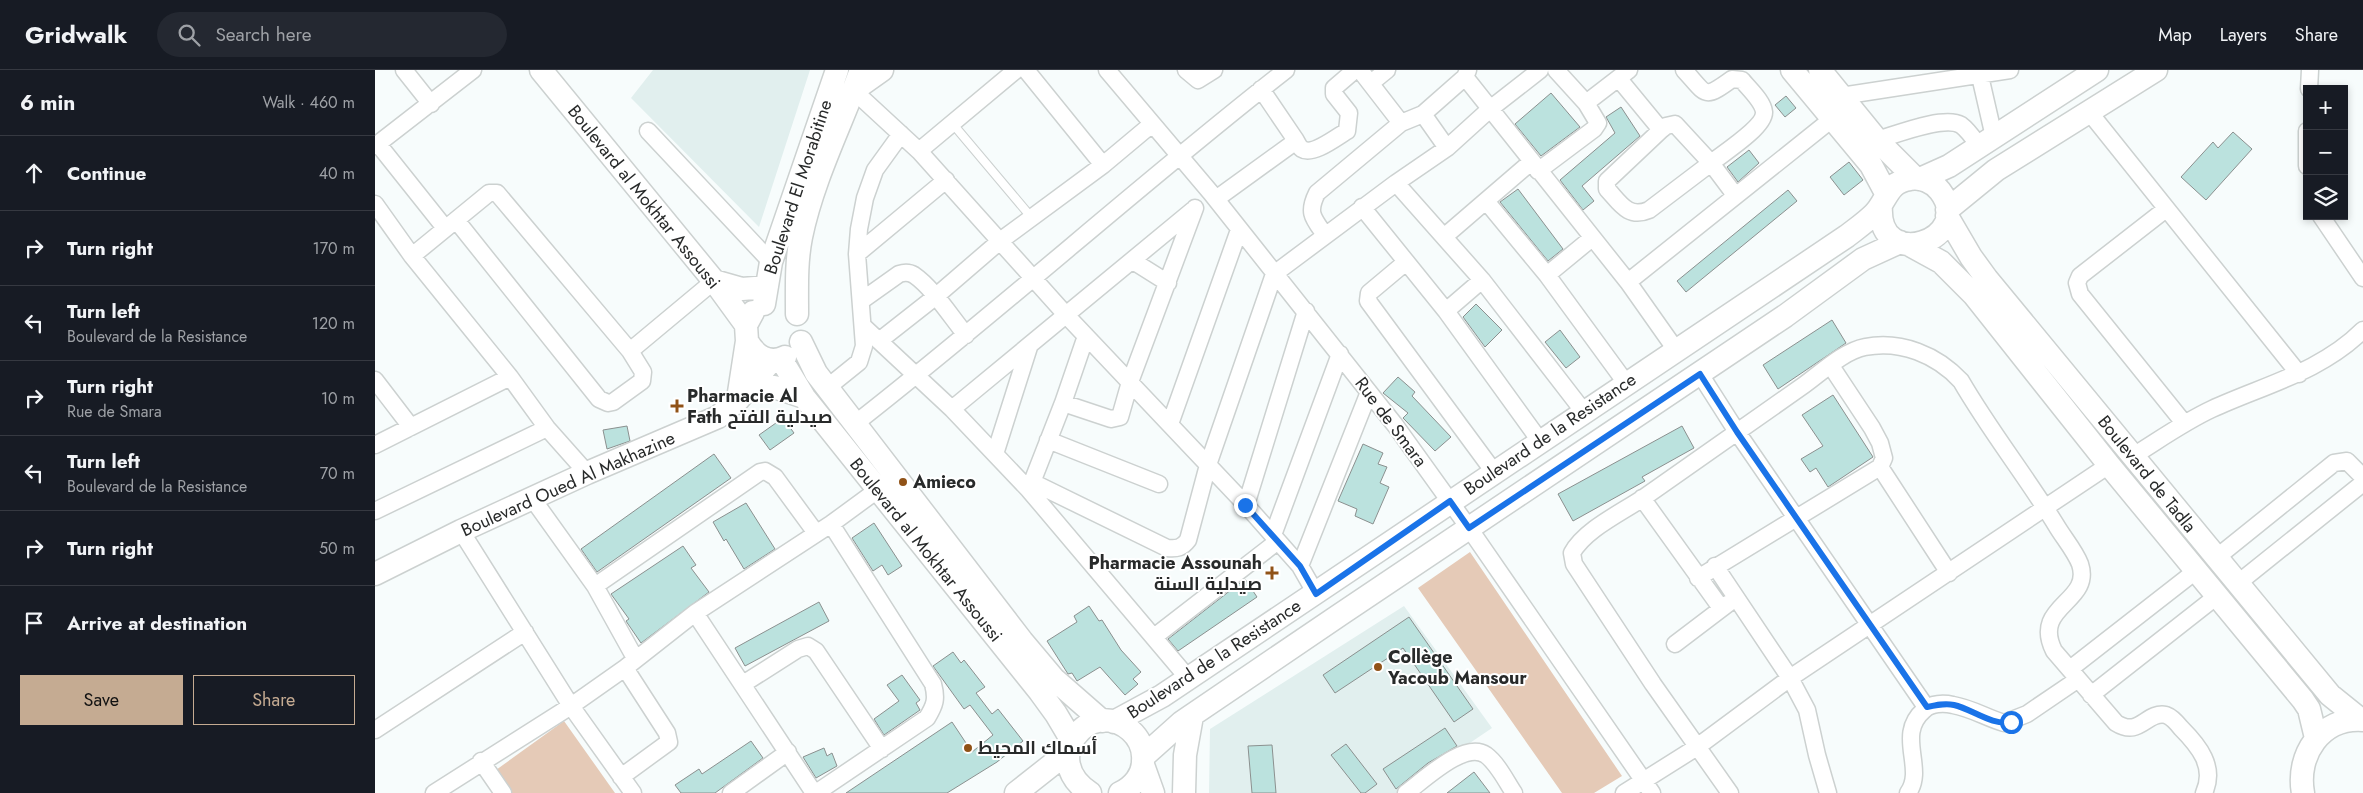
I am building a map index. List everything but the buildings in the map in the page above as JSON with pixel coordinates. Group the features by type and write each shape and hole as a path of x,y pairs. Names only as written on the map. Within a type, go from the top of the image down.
{"main road":[{"name":"Boulevard al Mokhtar Assoussi","path":"541,70 713,281 746,333"},
{"name":"Boulevard El Morabitine","path":"765,296 771,262 837,70"},
{"path":"822,113 858,80 882,70"},
{"path":"1792,70 1871,165 1883,199 1883,224 1888,233 1904,243"},
{"path":"1821,70 1877,140 1918,179 1927,181 1939,190 1943,196 1947,213"},
{"name":"Boulevard de la Resistance","path":"1120,793 1134,784 1143,760 1163,738 1192,716 1700,374 1785,316 1863,259 1904,243 1917,245 1933,238 1940,232 1947,213 1996,170 2155,70"},
{"name":"Boulevard de la Resistance","path":"1070,747 1080,730 1108,721 1162,696 1847,236 1874,214 1883,199 1901,180 1918,179 1949,166 2083,74"},
{"name":"Boulevard El Morabitine","path":"797,314 797,270 801,237 818,181 858,80"},
{"name":"Boulevard de Tadla","path":"1947,213 1971,257 1987,279 2330,695 2362,720"},
{"name":"Boulevard de Tadla","path":"1904,243 1941,262 1974,295 2109,465 2303,700 2309,710 2316,738"},
{"path":"713,281 765,296 788,306 797,314 802,325 801,342 793,353 776,360 761,357 753,351 746,333"},
{"path":"765,296 752,312 746,333 744,393 774,388 804,397"},
{"name":"Boulevard al Mokhtar Assoussi","path":"801,342 816,373 856,423 886,484 1057,714 1070,747 1068,764 1072,776 1079,786 1090,793"},
{"name":"Boulevard al Mokhtar Assoussi","path":"776,360 804,397 886,484 1054,679 1108,721 1125,726 1135,734 1141,744 1143,760 1153,793"},
{"name":"Boulevard Oued Al Makhazine","path":"375,574 532,498 718,417 776,360"},
{"path":"1184,793 1185,755 1192,716"},
{"path":"2302,793 2301,773 2305,754 2316,738 2329,728 2344,721 2362,720"},
{"path":"1016,793 1070,747"}],"street":[{"path":"404,70 431,104"},
{"path":"412,256 451,224 489,193 497,193 630,351 643,372 642,381 613,402 603,402 595,395 451,224 377,145 473,70"},
{"path":"919,151 1016,70"},
{"path":"1026,70 1103,165"},
{"name":"Rue de Smara","path":"1107,70 1214,196 1369,392 1450,501 1647,787"},
{"path":"1186,70 1197,80 1214,70"},
{"path":"856,423 966,335 1178,155 1285,70"},
{"path":"1261,89 1301,149 1307,151 1317,149 1347,131 1349,114 1334,94 1334,88 1355,70"},
{"path":"1360,70 1401,123"},
{"path":"1371,83 1387,70"},
{"path":"1031,486 1167,548 1176,549 1183,545 1188,540 1208,464 1275,274 1362,207 1447,148 1490,109 1540,70"},
{"path":"1445,236 1486,201 1597,126 1598,120 1586,103 1556,70"},
{"path":"1684,70 1704,92 1709,93 1713,93 1732,79 1742,80 1764,112 1760,125 1711,163 1649,210 1641,213 1628,211 1607,189 1607,181 1661,130 1671,124 1678,126 1711,163 1735,195"},
{"path":"1841,96 2010,70"},
{"path":"2309,85 2310,70"},
{"path":"1325,235 1312,217 1311,209 1317,193 1401,123 1423,114 1467,74 1490,109 1628,282 1676,350"},
{"path":"1586,103 1624,74 1661,130"},
{"path":"1979,76 1986,142"},
{"path":"858,80 901,134 946,180 1067,316 1171,424 1300,566 1316,594"},
{"path":"2089,113 2299,374"},
{"path":"1423,114 1447,148"},
{"path":"1628,282 1832,119"},
{"path":"1877,140 1948,122 1960,124 1986,142"},
{"path":"879,341 935,297 1000,241 1103,165 1152,124"},
{"path":"648,131 771,262"},
{"path":"828,387 859,362 864,346 857,254 865,198 875,170 901,134"},
{"path":"952,410 1195,208 1291,144 1295,139"},
{"path":"857,254 946,180"},
{"path":"1395,183 1445,236 1482,280 1584,412"},
{"path":"1486,201 1547,275 1626,383"},
{"path":"375,204 412,256 510,377 547,428 587,473"},
{"path":"1362,207 1446,311 1540,441"},
{"path":"1063,403 1115,419 1120,417 1130,382 1195,208"},
{"path":"2166,209 2080,276 2077,287 2080,294 2184,423"},
{"path":"2324,220 2363,278"},
{"path":"1171,424 1239,230"},
{"path":"1547,275 1593,238"},
{"path":"1133,260 1168,283"},
{"path":"1406,262 1369,293 1368,301 1494,472"},
{"path":"861,301 905,272 913,274 935,297 966,335"},
{"path":"1446,311 1482,280"},
{"path":"630,351 713,281"},
{"path":"1245,505 1306,311"},
{"path":"863,326 952,410 995,454 1031,486 1188,678"},
{"path":"2133,456 2184,423 2245,394 2299,374 2326,360 2351,342 2363,330"},
{"path":"1031,486 1086,336"},
{"path":"1730,793 1653,684 1574,564 1572,554 1584,537 1831,366 1858,348 1879,345 1907,348 1935,360 1950,369 1961,381 2045,507 2080,564 2081,578 2078,589 2056,610 2050,620 2050,643 2054,651 2116,723 2123,728 2135,728 2161,715 2171,717 2200,748 2206,763 2208,782 2203,793"},
{"path":"995,454 1029,346"},
{"path":"1153,637 1275,538 1340,354"},
{"path":"1698,578 1880,467 1884,458 1880,443 1831,366"},
{"path":"1700,374 1737,432 1927,707"},
{"path":"375,445 510,377"},
{"path":"375,380 411,427"},
{"path":"1300,566 1369,392"},
{"path":"375,511 547,428"},
{"path":"1048,440 1159,484"},
{"path":"2217,558 2334,463 2347,461 2363,477"},
{"path":"1624,793 1647,787 1697,747 1790,678 2109,465"},
{"path":"1880,467 1949,573"},
{"path":"595,586 760,472 765,471 775,477 816,533"},
{"path":"2237,584 2363,483"},
{"path":"434,793 481,761 571,706 695,612 831,524 886,484"},
{"path":"532,498 595,586 630,663 667,733 669,742 621,776"},
{"path":"1642,498 1721,608"},
{"path":"695,612 815,793 927,718 935,705 936,695 933,684 831,524"},
{"path":"461,531 571,706 633,793"},
{"path":"1715,566 1790,678 1807,710 1828,793"},
{"path":"1908,793 1914,774 1911,734 1919,714 1927,707 1945,704 1955,705 2005,723 2027,714 2197,570"},
{"path":"2091,695 2217,596"},
{"path":"1675,644 1721,608 1737,598"},
{"path":"375,730 525,632"},
{"path":"743,684 799,649 808,646 815,651 882,748"},
{"path":"1406,793 1460,754 1477,751 1487,756 1496,765 1514,793"},
{"path":"731,793 788,752"},
{"path":"481,761 503,793"}],"lane":[{"path":"952,124 1032,218"}],"shaded area":[{"path":"653,70 810,70 759,227 631,98"},
{"path":"1470,552 1622,776 1594,793 1562,793 1418,588"},
{"name":"Collège Yacoub Mansour","path":"1404,606 1492,728 1396,793 1209,793 1210,729"},
{"path":"564,721 615,793 512,793 496,770"}],"place":[{"name":"Pharmacie Al Fath صيدلية الفتح","path":"677,406"},
{"name":"Amieco","path":"903,482"},
{"name":"Pharmacie Assounah صيدلية السنة","path":"1272,573"},
{"name":"Collège Yacoub Mansour","path":"1378,667"},
{"name":"أسماك المحيط","path":"968,748"}],"route":[{"path":"1245,505 1300,566 1316,594 1450,501 1469,528 1700,374 1737,432 1927,707 1945,704 1955,705 1990,719 2005,723 2011,722"}]}
